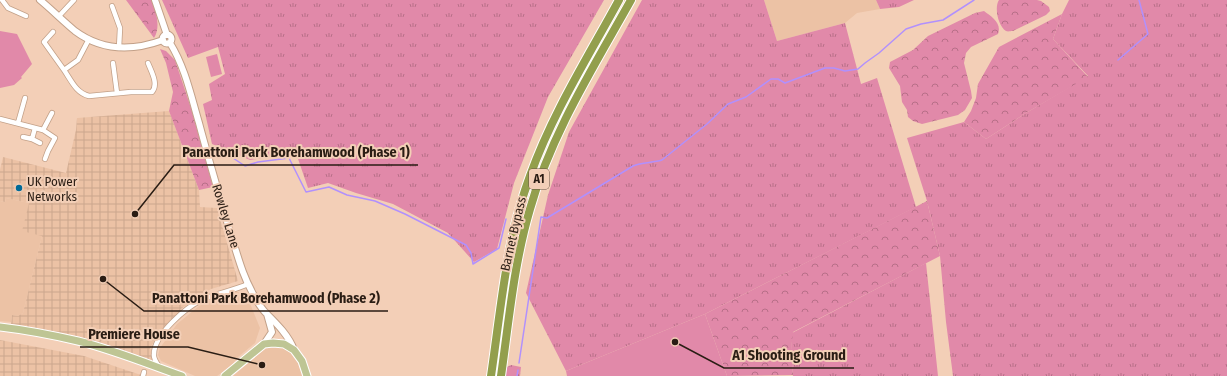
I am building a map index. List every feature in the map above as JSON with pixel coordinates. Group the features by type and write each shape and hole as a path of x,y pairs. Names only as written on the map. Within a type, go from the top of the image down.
{"highway":[{"name":"Barnet Bypass","path":"491,376 512,238 529,177 558,111 620,0"},
{"name":"Barnet Bypass","path":"502,376 520,248 539,181 567,115 631,0"}],"main road":[{"path":"0,326 78,342 182,376"},
{"path":"225,376 264,344 281,343 294,350"},
{"name":"Rowley Lane","path":"294,350 302,361 307,376"}],"street":[{"path":"2,0 8,8 26,16"},
{"path":"40,0 74,30 89,39 102,44 119,48 141,47 166,39"},
{"path":"58,16 74,0"},
{"name":"Rowley Lane","path":"155,0 166,39 181,64 221,202 248,284 267,314 280,327 292,344 294,350"},
{"path":"112,6 120,28 119,48"},
{"path":"53,32 44,42 82,94 89,96 150,92 154,90 153,73 148,63"},
{"path":"64,70 78,60 89,39"},
{"path":"113,63 113,75 117,93"},
{"path":"18,123 25,98"},
{"path":"43,130 52,114"},
{"path":"0,119 43,130 54,138 45,160"},
{"path":"32,139 35,128"},
{"path":"23,137 40,143"},
{"path":"157,367 154,356 156,344 167,328 183,312 199,302 248,284"},
{"path":"264,344 272,332 267,314"}],"shaded area":[{"path":"764,0 876,0 880,9 857,13 845,23 777,41"},
{"path":"169,111 199,190 200,207 217,208 238,281 211,289 182,308 161,331 150,348 153,361 46,331 11,324 12,315 18,316 23,313 42,236 22,231 29,203 6,198 5,202 0,201 0,170 3,157 66,173 76,130 77,118"},
{"path":"6,198 29,203 42,236 23,313 18,316 12,315 11,322 0,321 0,201 5,202"},
{"path":"236,291 247,296 260,328 255,343 238,357 232,365 217,376 195,376 161,361 158,355 160,348 177,324 199,306"},
{"path":"0,340 84,356 144,376 0,376"},
{"path":"280,347 288,350 294,355 302,376 233,376 265,349"}],"green space":[{"path":"126,0 152,0 157,24 154,38"},
{"path":"162,0 604,0 548,97 514,183 497,249 474,262 448,233 393,204 328,183 308,188 296,153 250,160 212,144 203,104 212,100 209,84 225,74 218,47 188,58"},
{"path":"642,0 764,0 777,41 845,23 861,84 877,78 916,207 705,314 566,371 526,293 548,195 569,132"},
{"path":"876,0 914,0 899,7 880,9"},
{"path":"999,0 1037,0 1049,7 1050,11 1046,15 1013,31 1007,31 1003,29 999,21 997,7"},
{"path":"1069,0 1227,0 1227,376 953,376 940,256 927,201 907,138 964,122 986,139 1088,76 1053,39"},
{"path":"984,11 996,21 999,30 998,34 971,47 966,53 964,63 972,98 965,110 958,115 922,124 913,121 908,117 907,110 902,102 900,86 889,68 890,62 913,50 928,36 975,13"},
{"path":"1062,14 1053,39 1088,77 1026,113 986,139 964,122 971,111 976,98 978,84 999,47"},
{"path":"0,31 17,34 32,64 21,77 22,78 14,85 0,88"},
{"path":"160,49 166,51 175,60 191,108 213,187 199,190 169,111 173,92 166,63"},
{"path":"217,54 222,74 211,77 206,57"},
{"path":"927,201 940,256 793,332 791,350 793,375 727,376 705,314"},
{"path":"926,263 938,376 793,376 791,350 792,333"},
{"path":"705,314 727,376 567,376 566,371"},
{"path":"511,365 521,367 520,376 504,376 505,368"}],"waterway":[{"path":"519,363 541,217 547,218 633,166 662,160 707,124 728,104 746,97 771,79 778,79 785,83 825,68 834,68 845,71 858,69 906,29 921,24 943,20 974,0"},
{"path":"1118,60 1148,34 1139,0"},
{"path":"224,152 245,166 258,162 289,158 306,192 329,187 347,195 375,201 405,214 466,245 471,253 473,264 499,248 506,219"},
{"path":"517,376 518,370"}],"place":[{"name":"UK Power Networks","path":"19,188"},
{"name":"Panattoni Park Borehamwood (Phase 1)","path":"135,214"},
{"name":"Panattoni Park Borehamwood (Phase 2)","path":"103,279"},
{"name":"A1 Shooting Ground","path":"675,342"},
{"name":"Premiere House","path":"262,365"}]}
